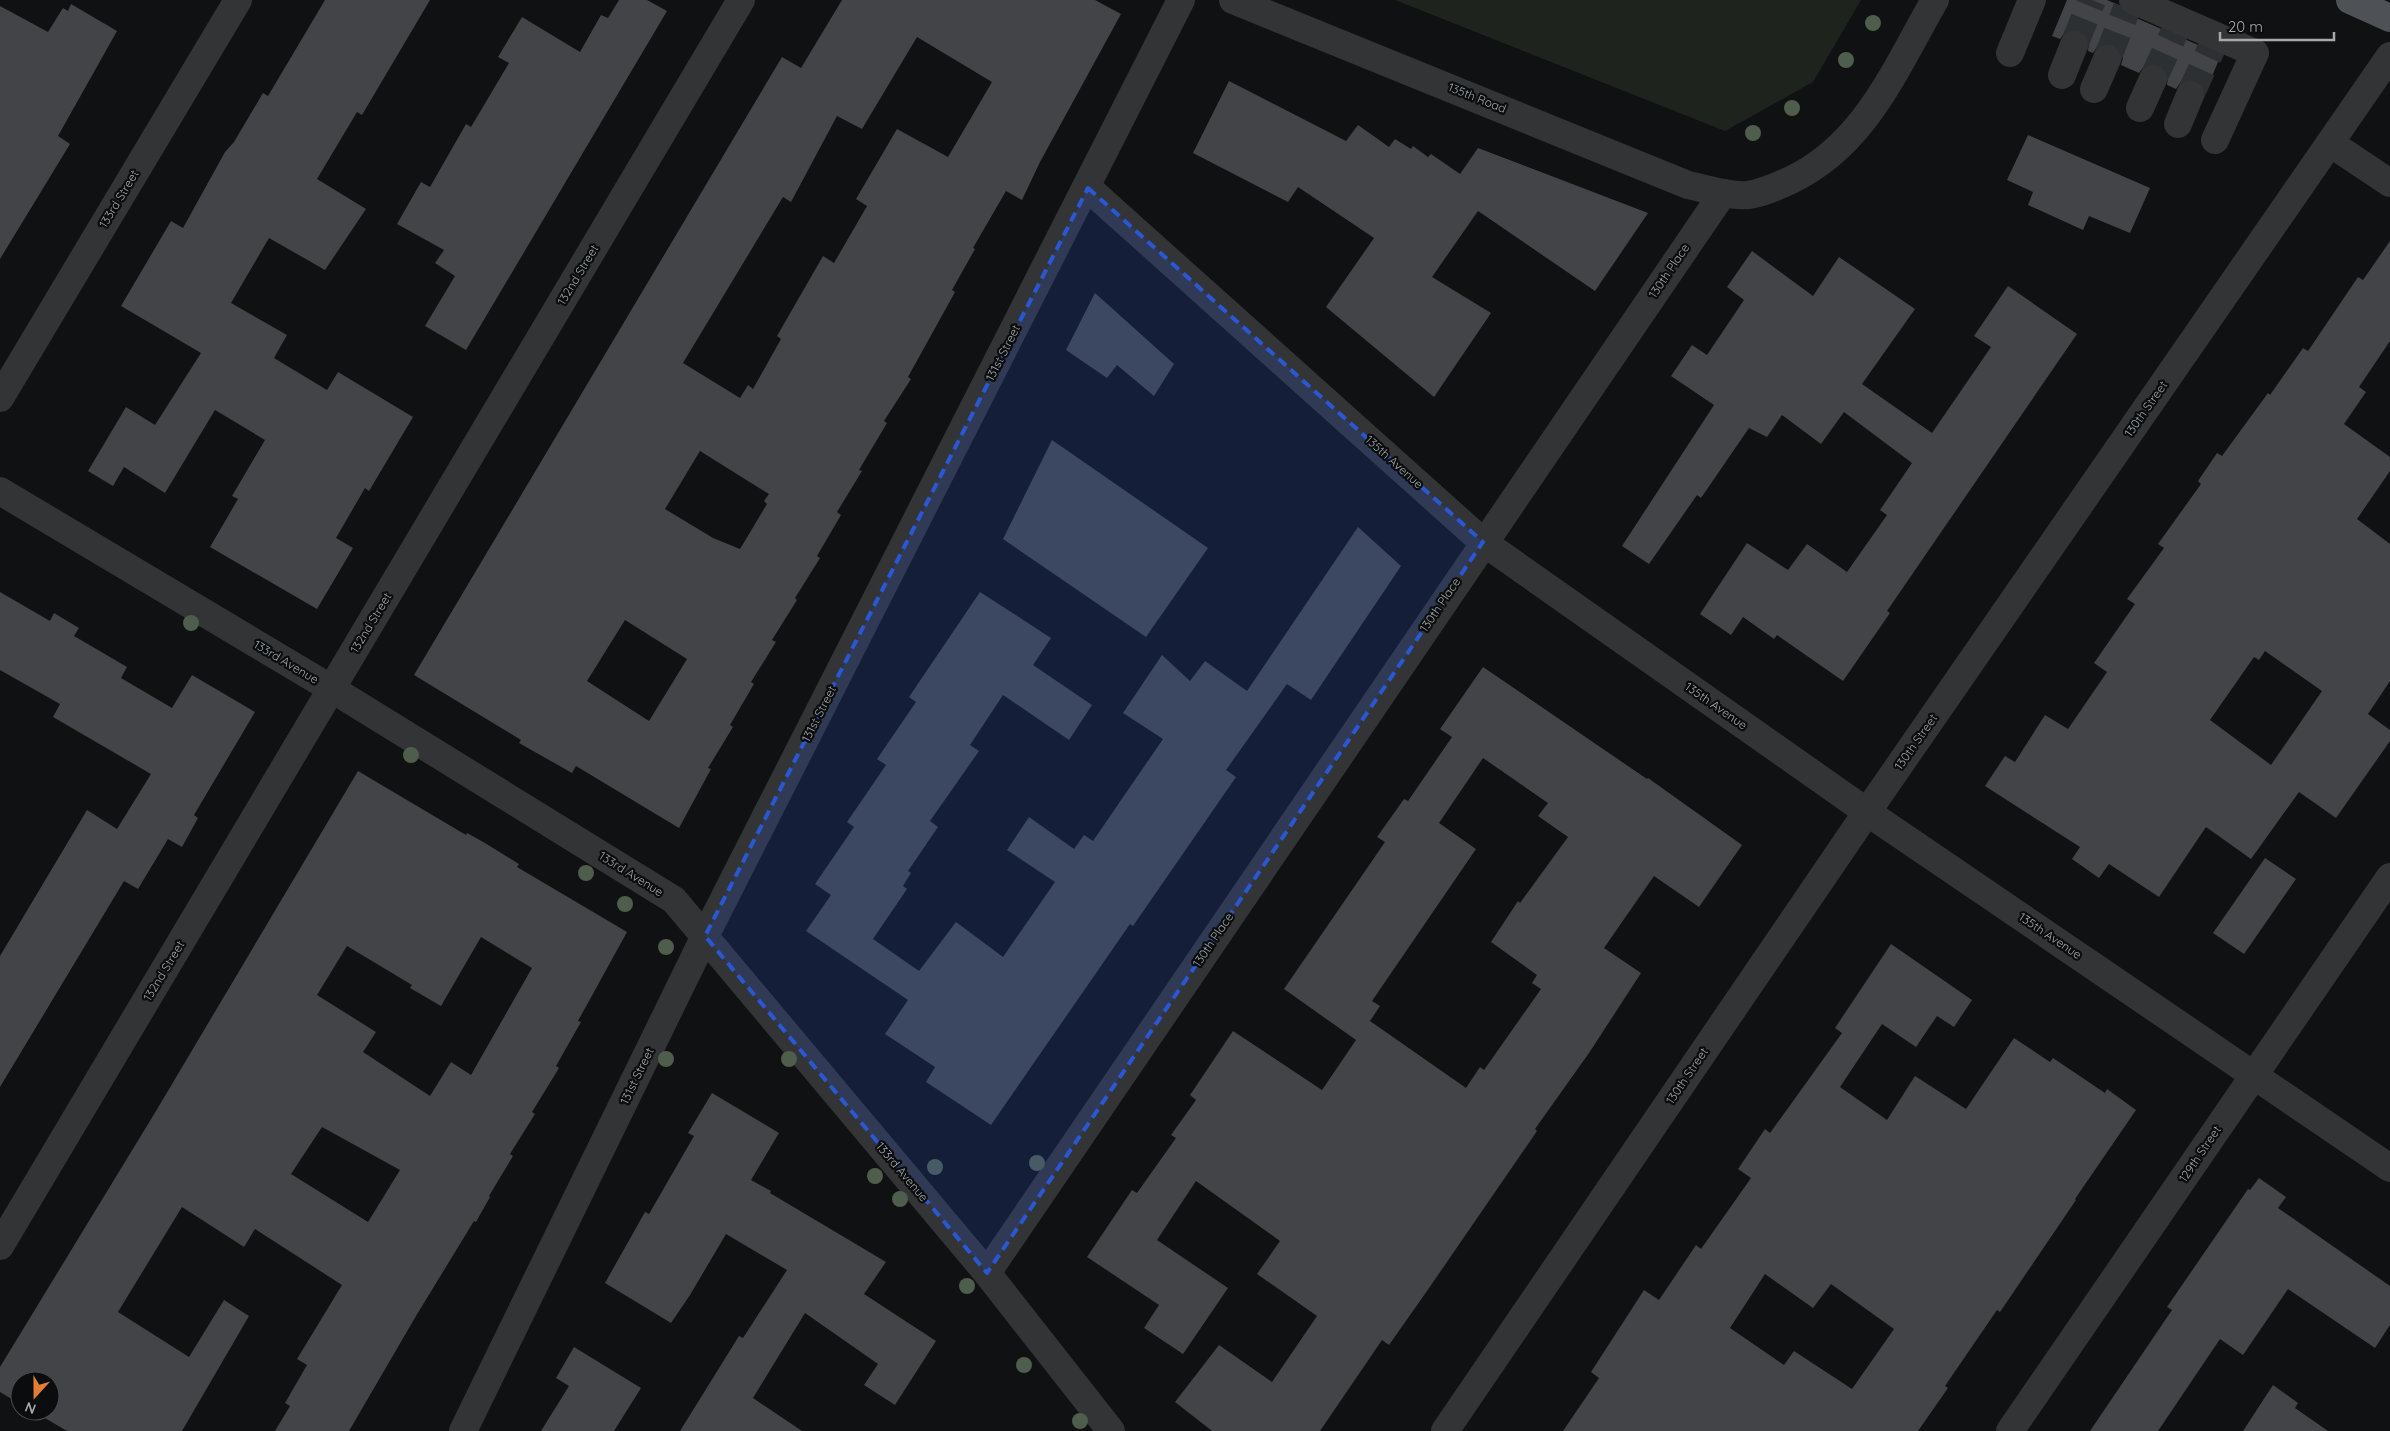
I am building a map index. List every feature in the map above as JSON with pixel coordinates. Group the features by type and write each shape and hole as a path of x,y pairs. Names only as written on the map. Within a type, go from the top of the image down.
{"main road":[{"path":"2350,0 2390,18"}],"street":[{"name":"133rd Street","path":"0,398 238,0"},
{"name":"132nd Street","path":"0,1246 741,0"},
{"name":"131st Street","path":"463,1431 705,936 1088,188 1181,0"},
{"name":"135th Road","path":"1233,0 1688,185 1722,193"},
{"path":"1722,193 1748,195 1773,188 1801,175 1826,159 1848,139 1879,99 1936,0"},
{"path":"2010,53 2032,0"},
{"path":"2130,3 2178,25 2255,54 2215,140"},
{"path":"2062,76 2074,45"},
{"name":"130th Street","path":"1445,1431 1867,812 2390,56"},
{"path":"2094,89 2106,59"},
{"path":"2140,108 2153,79"},
{"path":"2178,124 2190,95"},
{"path":"2330,143 2390,183"},
{"name":"135th Avenue","path":"1088,188 1484,542 1867,812 2390,1168"},
{"name":"130th Place","path":"987,1273 1722,193"},
{"name":"133rd Avenue","path":"0,491 332,689 674,900 987,1273 1111,1431"},
{"name":"129th Street","path":"2010,1431 2390,877"}],"highlighted area":[{"path":"1088,188 1483,542 987,1273 705,936"}],"shaded area":[{"path":"1395,0 1861,0 1813,82 1725,131"}],"building":[{"path":"325,0 430,0 362,115 357,112 317,179 366,209 325,270 269,238 231,303 287,335 274,358 327,390 338,372 413,417 369,491 365,488 336,538 353,548 317,609 210,547 238,499 232,496 265,440 215,410 165,493 124,467 113,486 88,471 126,407 155,425 201,353 121,306 171,221 183,228 225,152 234,142 263,93 268,96"},
{"path":"619,0 647,0 667,11 466,350 425,326 455,276 435,263 444,250 397,224 421,182 430,187 466,124 471,127 509,63 498,57 522,17 580,52 601,15 608,18"},
{"path":"842,0 1095,0 1121,14 1040,162 1022,200 1006,191 973,248 975,249 952,290 955,292 908,377 911,379 884,421 887,423 859,470 862,471 837,512 841,515 817,556 820,558 772,640 776,642 751,682 754,684 730,725 733,727 708,768 711,769 679,828 576,766 572,773 519,743 521,740 414,675 782,57 801,68","holes":["917,37 992,82 948,157 897,129 856,199 867,206 834,263 823,256 777,336 781,339 753,389 748,385 740,398 683,363 783,197 791,202 837,116 862,129","700,451 769,494 764,501 767,504 740,549 713,538 665,509","625,620 687,659 649,721 587,681"]},
{"path":"2067,0 2107,0 2119,5 2127,14 2221,55 2205,93 2202,85 2196,80 2187,80 2180,83 2176,89 2167,85 2168,77 2166,70 2159,65 2152,63 2144,66 2139,73 2121,65 2123,58 2120,50 2113,45 2105,44 2097,47 2093,53 2088,51 2089,43 2087,36 2079,30 2065,32 2060,39 2052,36"},
{"path":"71,4 117,31 58,136 70,144 0,259 0,6 48,32 63,8 68,11"},
{"path":"1229,81 1346,141 1358,125 1389,147 1395,139 1411,149 1413,146 1428,157 1431,154 1460,174 1478,148 1648,213 1595,291 1478,211 1432,277 1491,313 1434,397 1326,307 1374,238 1298,187 1288,202 1193,153"},
{"path":"2028,135 2150,188 2130,233 2089,216 2083,230 2028,205 2033,192 2007,180"},
{"path":"2390,241 2390,341 2359,387 2366,392 2344,424 2390,457 2390,471 2357,519 2390,544 2390,681 2368,714 2390,730 2390,741 2336,818 2299,792 2251,859 2206,827 2159,897 2109,864 2099,878 2072,859 2080,847 1985,786 2005,756 2015,762 2045,715 2068,729 2107,672 2094,663 2135,604 2127,599 2164,548 2158,544 2201,484 2198,481 2217,453 2222,456 2268,393 2270,395 2303,348 2308,351 2358,277 2363,280","holes":["2265,651 2322,691 2271,765 2210,720 2254,657 2259,660"]},
{"path":"1752,251 1813,296 1839,257 1915,309 1862,384 1932,433 1991,347 1974,336 2008,286 2077,334 1887,611 1890,613 1843,681 1777,635 1774,639 1743,617 1731,635 1700,614 1747,543 1788,570 1807,544 1847,572 1887,515 1880,510 1912,463 1844,412 1821,444 1782,415 1767,437 1749,428 1701,498 1697,495 1649,564 1622,546 1714,405 1671,376 1692,345 1707,355 1744,300 1727,287"},
{"path":"1095,293 1174,364 1154,396 1117,365 1107,378 1066,350"},
{"path":"1052,440 1208,548 1146,637 1003,539"},
{"path":"1358,527 1401,566 1311,700 1287,684 1226,770 1236,777 1133,926 1130,924 991,1125 926,1082 935,1067 885,1034 908,1000 806,931 831,895 815,884 854,827 847,822 886,765 877,759 916,702 909,697 980,592 1051,638 1033,665 1092,705 1069,740 1003,695 970,745 979,751 930,821 938,827 908,871 911,873 903,886 907,889 873,939 919,971 956,922 1003,957 1055,882 1007,850 1029,817 1074,849 1084,835 1093,841 1163,739 1123,713 1162,655 1190,681 1205,661 1247,691"},
{"path":"0,592 50,621 54,613 79,628 74,636 127,667 121,678 172,708 192,675 255,712 194,815 198,818 182,847 168,839 138,889 124,881 0,1087 0,956 87,810 117,829 151,774 53,717 60,704 0,670"},
{"path":"1483,667 1648,778 1742,845 1699,907 1654,876 1604,948 1641,973 1589,1053 1535,1129 1537,1131 1427,1291 1389,1345 1382,1340 1320,1431 1212,1431 1175,1402 1219,1345 1272,1382 1317,1316 1257,1274 1280,1241 1196,1181 1157,1240 1228,1288 1183,1354 1144,1328 1159,1305 1087,1257 1132,1190 1137,1193 1176,1138 1171,1135 1196,1100 1190,1095 1233,1031 1322,1090 1356,1040 1284,989 1385,842 1377,837 1404,799 1408,801 1452,737 1440,729","holes":["1483,758 1548,803 1538,816 1568,837 1520,903 1518,901 1491,942 1537,975 1532,983 1541,989 1484,1070 1480,1067 1466,1088 1370,1021 1380,1006 1372,1001 1476,849 1439,823"]},
{"path":"358,771 466,835 467,833 485,843 519,864 517,867 627,932 578,1021 581,1022 556,1066 559,1068 532,1112 535,1114 510,1154 513,1156 476,1222 474,1221 416,1316 349,1431 275,1431 290,1406 285,1403 307,1365 297,1359 342,1285 255,1229 244,1247 182,1207 118,1312 189,1357 224,1300 249,1316 182,1431 67,1431 50,1421 60,1421 60,1371 10,1371 10,1398 0,1392 0,1367 156,1111","holes":["481,937 532,968 471,1075 451,1062 430,1096 363,1052 376,1032 317,995 347,946 412,985 410,988 441,1006","322,1127 400,1170 368,1222 291,1174"]},
{"path":"2265,858 2296,879 2244,954 2213,933"},
{"path":"1891,944 1972,1000 1954,1027 1937,1016 1916,1047 1882,1024 1840,1087 1887,1120 1915,1076 1966,1109 2014,1038 2050,1062 2053,1058 2105,1093 2107,1089 2136,1110 2000,1312 1997,1310 1945,1386 1948,1388 1918,1431 1563,1431 1599,1378 1591,1372 1644,1290 1659,1300 1696,1245 1701,1249 1751,1178 1738,1169 1765,1129 1770,1133 1842,1033 1835,1028","holes":["1765,1274 1813,1308 1831,1284 1894,1329 1852,1389 1794,1351 1784,1365 1730,1328"]},
{"path":"712,1093 779,1133 751,1180 886,1262 864,1294 936,1341 895,1405 864,1385 878,1364 805,1313 753,1398 802,1431 680,1431 739,1336 743,1338 787,1270 726,1234 671,1323 605,1283 645,1212 649,1214 694,1136 688,1133"},
{"path":"2259,1178 2286,1197 2278,1208 2390,1286 2390,1325 2375,1348 2288,1289 2243,1355 2220,1339 2158,1431 2090,1431 2172,1310 2167,1307 2248,1189 2250,1190"},
{"path":"574,1347 641,1388 614,1431 541,1431 569,1386 556,1378"},
{"path":"2273,1385 2298,1403 2295,1408 2328,1431 2243,1431"}],"tunnel":[{"path":"2074,45 2092,0"},
{"path":"2107,59 2127,8"},
{"path":"2153,79 2176,29"},
{"path":"2190,95 2213,45"}]}
